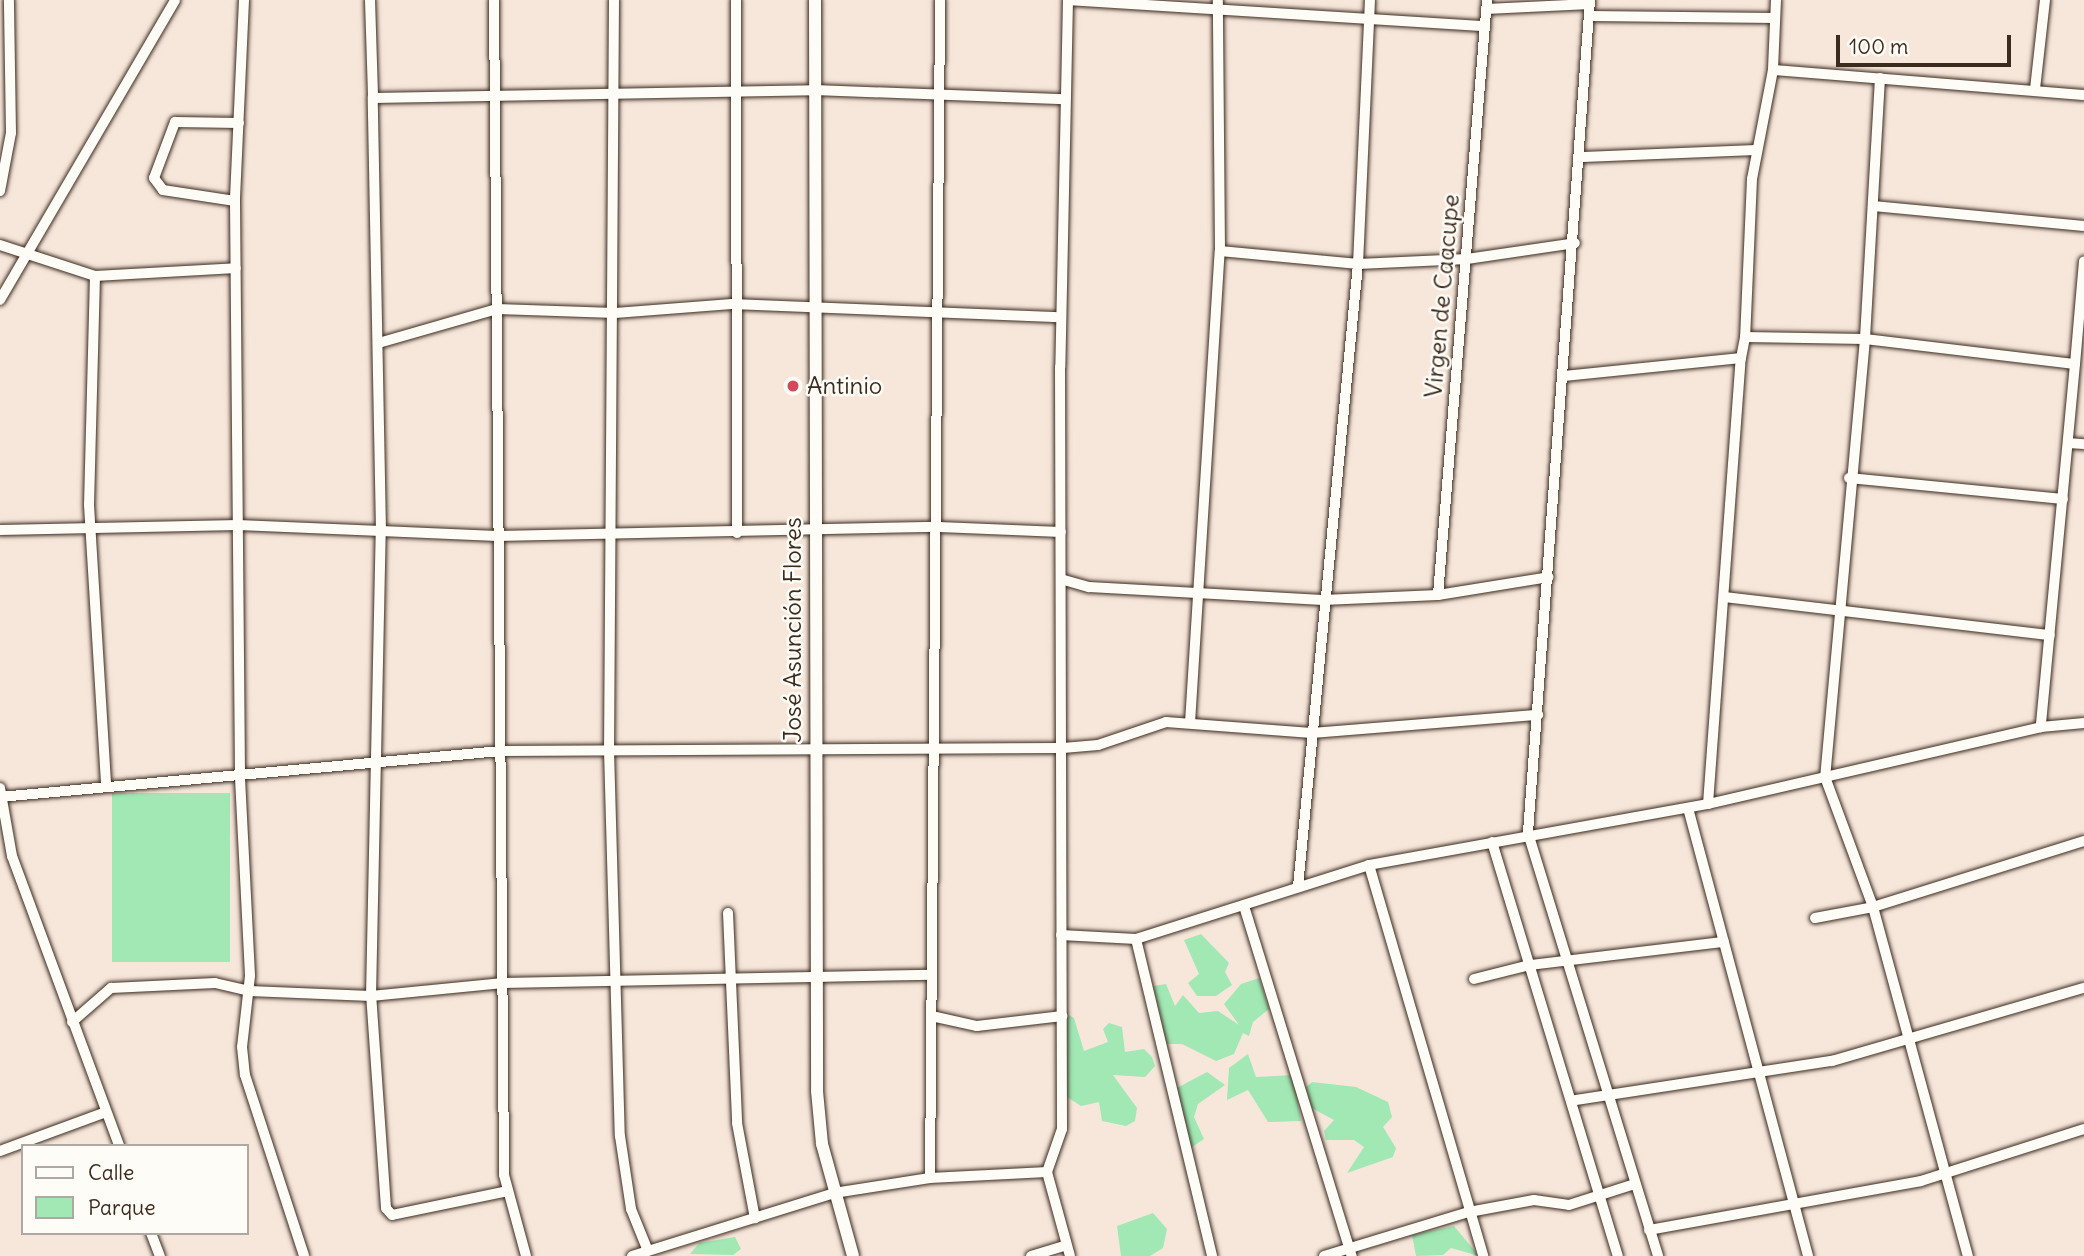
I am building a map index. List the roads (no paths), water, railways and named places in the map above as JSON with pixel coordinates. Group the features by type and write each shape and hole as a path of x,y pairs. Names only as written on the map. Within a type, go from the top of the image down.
{"street":[{"path":"0,191 11,133 9,0"},
{"path":"0,300 175,0"},
{"path":"244,0 235,201 240,778 249,991 242,1021 245,1075 304,1256"},
{"path":"370,0 382,342 382,531 371,996 386,1208 392,1214 508,1191"},
{"path":"494,0 492,99 497,309 497,536 508,1191 526,1256"},
{"path":"614,0 612,91 615,313 607,533 609,750 620,1136 631,1209 648,1251"},
{"path":"736,0 732,304 737,533"},
{"name":"José Asunción Flores","path":"815,0 813,748 817,1091 834,1193 853,1256"},
{"path":"930,1178 936,1017 932,975 939,527 935,311 940,0"},
{"path":"1070,1256 1047,1172 1062,1129 1064,580 1061,533 1060,317 1068,0 1218,5 1368,19 1484,26"},
{"path":"1298,887 1323,600 1358,264 1370,0"},
{"path":"1708,804 1757,150 1773,70 1776,0"},
{"path":"2035,89 2045,0"},
{"path":"1486,4 1590,2 1582,157 1528,834 1658,1256"},
{"name":"Virgen de Caacupe","path":"1438,595 1486,4"},
{"path":"1190,723 1196,590 1220,251 1218,5"},
{"path":"1590,16 1775,18"},
{"path":"1773,70 2084,95"},
{"path":"1880,78 1865,339 1849,478 1825,776 1873,907 1968,1256"},
{"path":"373,98 492,99 612,91 814,90 1065,99"},
{"path":"235,201 163,190 154,178 176,122 239,123"},
{"path":"1582,157 1757,150"},
{"path":"1873,206 2084,226"},
{"path":"1220,251 1358,264 1466,259 1575,243"},
{"path":"0,245 95,276 236,268"},
{"path":"2041,727 2084,261"},
{"path":"95,276 91,532 107,785"},
{"path":"382,342 497,309 615,313 732,304 813,311 935,311 1060,317"},
{"path":"1745,337 1865,339 2075,364"},
{"path":"1564,376 1741,358"},
{"path":"2068,443 2084,444"},
{"path":"1849,478 2063,499"},
{"path":"0,530 91,532 238,525 497,536 815,532 939,527 1061,533"},
{"path":"1064,580 1089,587 1196,590 1323,600 1438,595 1549,577"},
{"path":"1725,597 1839,613 2050,635"},
{"path":"118,1144 12,856 1,794 240,778 501,751 1063,748 1098,745 1166,722 1312,733 1538,715"},
{"path":"1061,935 1136,939 1370,865 1528,834 1708,804 2041,727 2084,723"},
{"path":"1688,807 1808,1256"},
{"path":"1815,918 1873,907 2084,841"},
{"path":"1492,842 1576,1100 1599,1196 1618,1256"},
{"path":"1370,865 1483,1256"},
{"path":"1244,906 1351,1251"},
{"path":"728,913 737,1123 755,1218"},
{"path":"1136,939 1212,1256"},
{"path":"1474,979 1530,965 1724,942"},
{"path":"72,1022 111,988 215,983 249,991 371,996 503,983 932,975"},
{"path":"1576,1100 1759,1072 1911,1040 2084,988"},
{"path":"936,1017 977,1026 1062,1016"},
{"path":"0,1151 106,1112"},
{"path":"1649,1230 1794,1204 1943,1172 2084,1129"},
{"path":"632,1256 834,1193 930,1178 1047,1172"},
{"path":"1324,1256 1351,1251 1469,1212 1534,1200 1569,1205 1635,1184"},
{"path":"152,1235 160,1256"},
{"path":"1031,1256 1066,1245"}],"place":[{"name":"Antinio","path":"793,386"}]}
